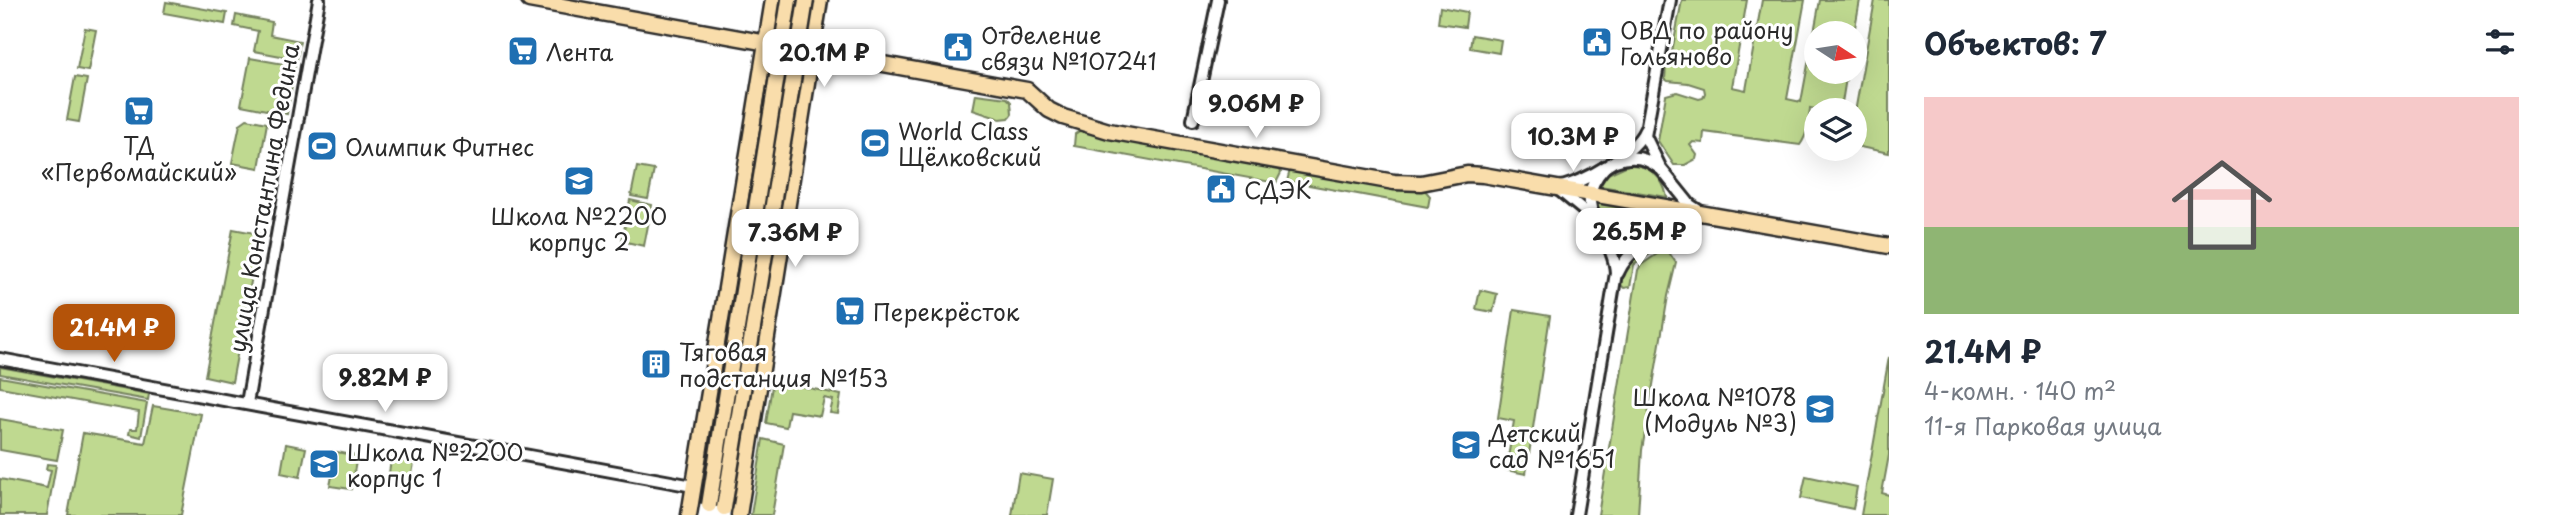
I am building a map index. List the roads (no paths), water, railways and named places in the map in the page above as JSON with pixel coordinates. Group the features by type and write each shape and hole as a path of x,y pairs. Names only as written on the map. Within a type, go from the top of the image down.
{"main road":[{"path":"529,0 1027,90 1049,110 1063,117 1123,134 1394,182 1436,182 1460,175 1483,174 1889,246"},
{"path":"688,515 773,0"},
{"path":"708,510 789,0"},
{"path":"724,511 806,0"},
{"path":"739,515 820,0"},
{"path":"753,115 768,95 778,94 792,99 798,108 801,121"}],"street":[{"name":"улица Константина Федина","path":"247,403 319,0"},
{"path":"1193,120 1218,0"},
{"path":"1670,0 1645,131 1646,143 1664,172 1690,205 1702,212"},
{"path":"1550,187 1571,185 1607,165 1639,141 1645,131"},
{"path":"1576,515 1616,273 1613,256 1590,210 1590,193 1593,183 1607,165 1631,157 1642,158 1664,172 1674,195 1673,208 1664,228 1625,259 1614,286"},
{"path":"1550,187 1563,192 1602,230 1619,240 1639,242 1688,215 1702,212"},
{"path":"0,359 693,486"}],"place":[{"name":"ОВД по району Гольяново","path":"1597,42"},
{"name":"Отделение связи №107241","path":"958,47"},
{"name":"Лента","path":"523,51"},
{"name":"ТД «Первомайский»","path":"139,111"},
{"name":"World Class Щёлковский","path":"875,143"},
{"name":"Олимпик Фитнес","path":"322,146"},
{"name":"Школа №2200 корпус 2","path":"579,181"},
{"name":"СДЭК","path":"1221,189"},
{"name":"Перекрёсток","path":"850,311"},
{"name":"Тяговая подстанция №153","path":"656,364"},
{"name":"Школа №1078 (Модуль №3)","path":"1820,409"},
{"name":"Детский сад №1651","path":"1466,445"},
{"name":"Школа №2200 корпус 1","path":"324,464"}]}
